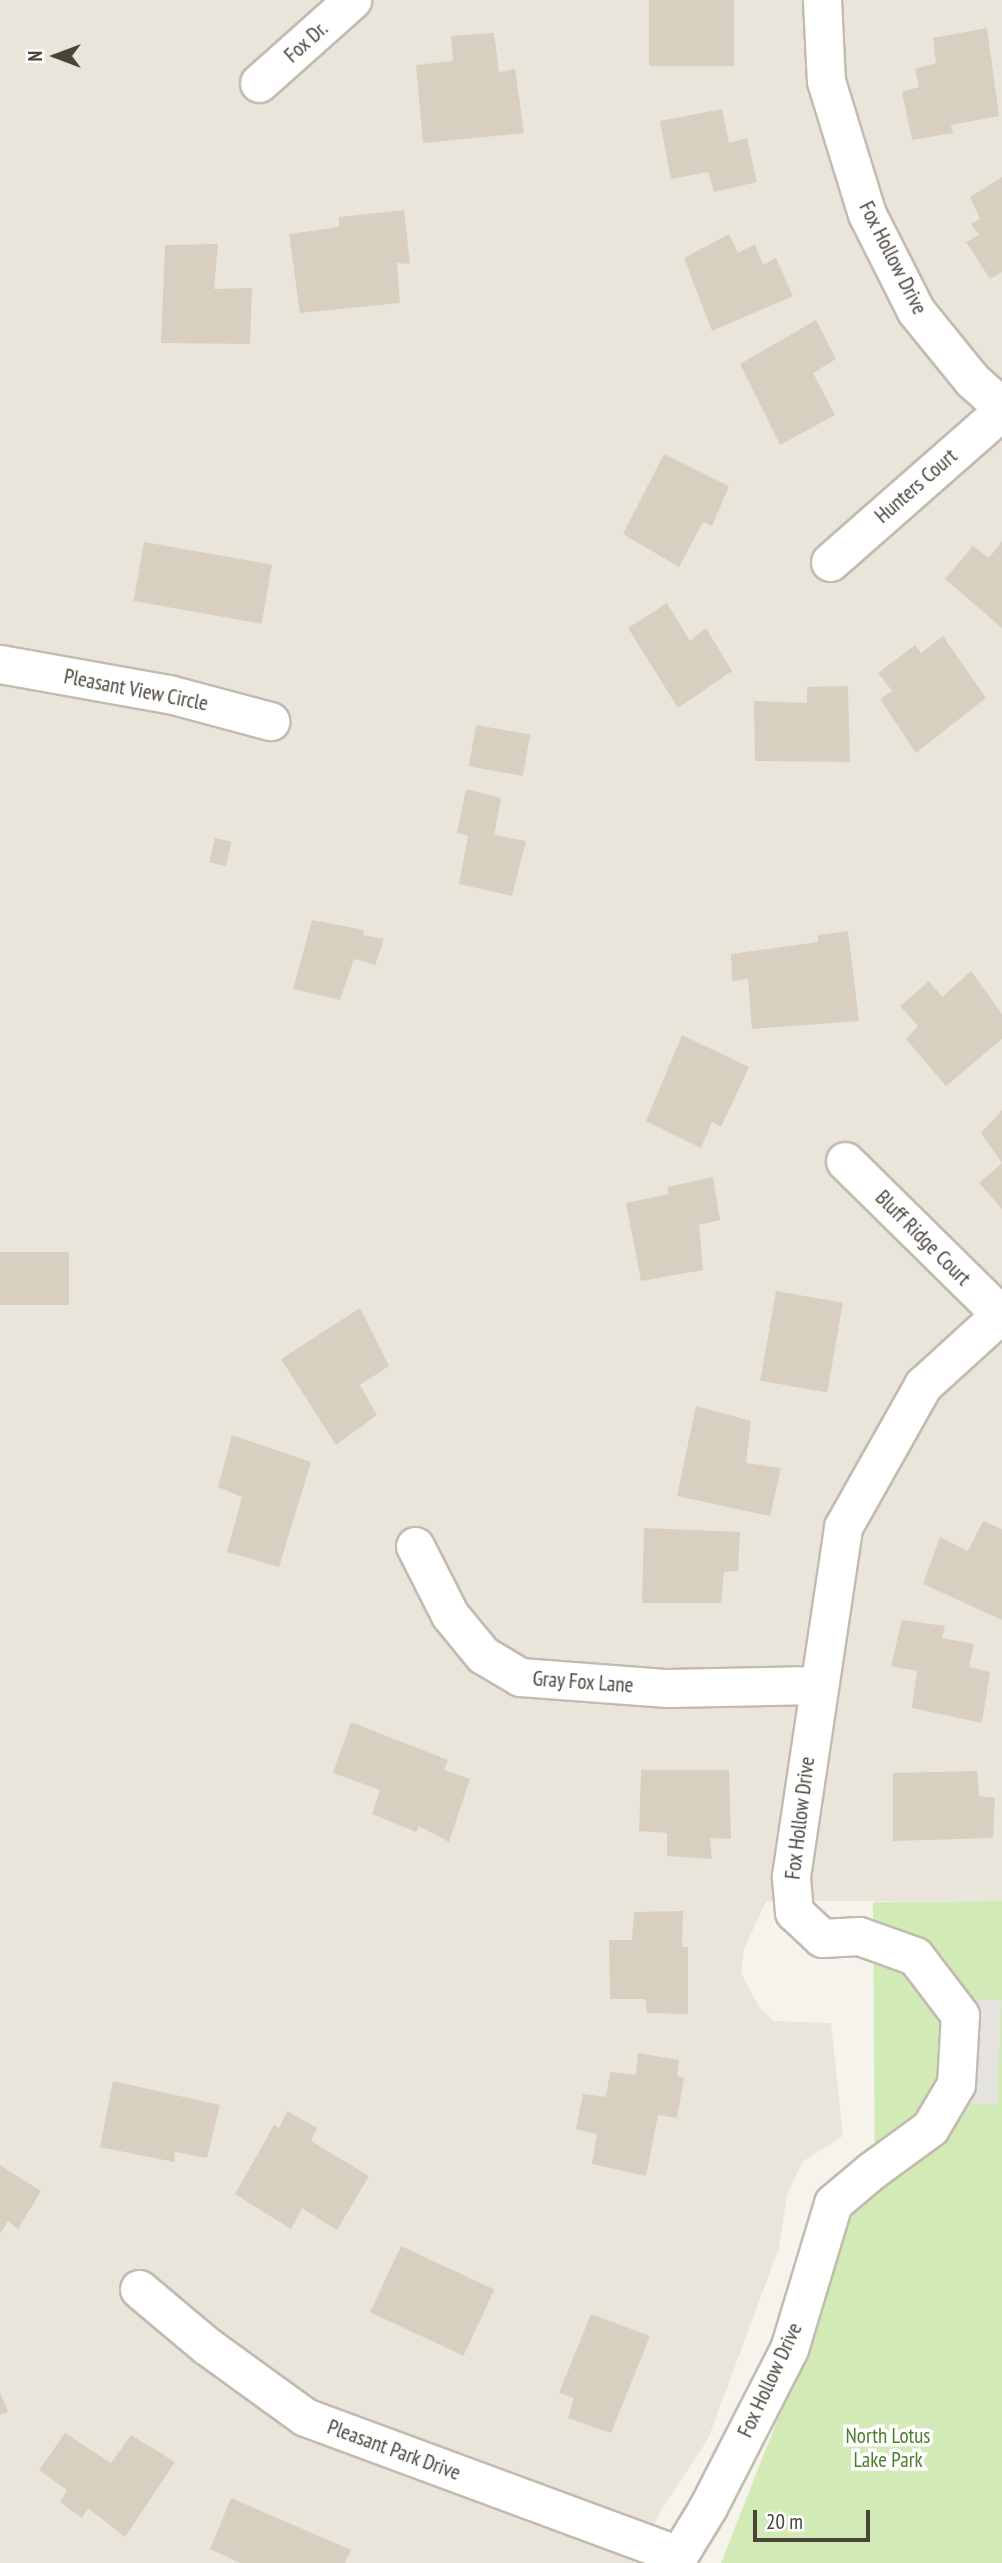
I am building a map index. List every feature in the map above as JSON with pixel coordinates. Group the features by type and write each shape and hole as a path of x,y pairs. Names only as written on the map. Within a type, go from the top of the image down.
{"street":[{"name":"Fox Dr.","path":"259,83 352,0"},
{"name":"Fox Hollow Drive","path":"822,0 826,81 867,214 916,311 972,380 1002,409"},
{"name":"Hunters Court","path":"830,562 1002,409"},
{"name":"Pleasant View Circle","path":"0,664 169,694 270,721"},
{"name":"Bluff Ridge Court","path":"845,1161 1002,1314"},
{"name":"Fox Hollow Drive","path":"677,2559 708,2507 789,2349 834,2203 871,2171 930,2128 956,2084 960,2015 915,1956 859,1936 822,1938 794,1912 791,1876 843,1527 923,1385 1002,1314"},
{"name":"Gray Fox Lane","path":"415,1546 450,1615 482,1655 520,1677 668,1688 818,1685"},
{"name":"Pleasant Park Drive","path":"139,2288 207,2346 305,2417 677,2559"}],"shaded area":[{"path":"0,0 1002,0 1002,1901 766,1901 744,1949 741,1973 759,2007 774,2021 831,2023 843,2136 802,2162 787,2195 779,2248 708,2439 662,2509 633,2563 0,2563"},
{"path":"973,1999 1001,2000 997,2105 969,2104"}],"green space":[{"name":"North Lotus Lake Park","path":"1002,1901 1002,2563 721,2563 829,2289 845,2216 875,2187 873,1902"}],"building":[{"path":"649,0 734,0 734,66 649,66"},
{"path":"987,28 999,116 951,125 953,133 912,140 902,92 919,87 915,69 936,63 933,38"},
{"path":"494,33 499,72 515,69 524,133 423,143 416,65 453,61 451,36"},
{"path":"722,109 729,143 747,138 757,182 714,192 708,172 671,179 660,121"},
{"path":"1002,177 1002,272 990,279 966,242 979,235 971,224 980,219 970,197"},
{"path":"404,210 410,264 397,263 400,303 300,313 289,234 339,227 339,217"},
{"path":"729,234 738,253 755,244 763,265 776,258 793,296 712,331 684,258"},
{"path":"218,244 214,289 252,288 250,344 161,343 165,245"},
{"path":"816,320 836,359 813,373 835,415 780,445 740,364"},
{"path":"664,454 729,486 712,526 703,522 679,567 623,534"},
{"path":"1002,541 1002,628 945,579 973,546 989,558"},
{"path":"144,542 272,565 262,624 134,601"},
{"path":"667,603 690,641 706,628 732,671 678,708 628,628"},
{"path":"943,636 986,698 916,753 880,699 892,691 878,673 915,645 921,653"},
{"path":"848,686 850,762 755,761 754,701 807,703 807,687"},
{"path":"476,725 530,735 523,776 469,766"},
{"path":"466,789 501,798 494,835 526,841 512,896 459,884 468,836 457,833"},
{"path":"215,838 232,842 226,866 209,862"},
{"path":"312,920 364,930 363,935 384,939 375,965 354,959 340,1000 293,989"},
{"path":"848,931 859,1021 752,1029 748,979 732,981 731,954 818,942 818,935"},
{"path":"971,971 1002,1014 1002,1039 946,1086 906,1039 918,1026 900,1006 929,981 942,997"},
{"path":"682,1035 749,1067 721,1127 712,1122 701,1148 646,1121"},
{"path":"1002,1110 1002,1163 981,1133"},
{"path":"1002,1163 1002,1209 979,1183"},
{"path":"713,1177 720,1220 699,1225 703,1270 641,1281 626,1203 669,1194 667,1187"},
{"path":"0,1252 69,1252 69,1305 0,1305"},
{"path":"776,1291 843,1303 827,1392 760,1381"},
{"path":"360,1308 389,1366 360,1385 377,1415 336,1445 281,1359"},
{"path":"696,1406 751,1421 746,1463 781,1468 770,1516 677,1496"},
{"path":"232,1435 311,1462 279,1567 227,1552 242,1497 218,1487"},
{"path":"983,1521 1002,1529 1002,1620 923,1584 940,1537 968,1551"},
{"path":"644,1528 740,1532 738,1571 724,1572 721,1603 642,1603"},
{"path":"902,1620 945,1626 942,1638 974,1644 969,1667 990,1672 982,1723 912,1708 917,1671 891,1666"},
{"path":"351,1722 448,1760 444,1770 470,1779 449,1842 419,1826 416,1832 372,1814 380,1790 333,1773"},
{"path":"641,1770 729,1770 731,1839 710,1838 712,1859 667,1856 667,1833 639,1831"},
{"path":"977,1771 979,1796 995,1798 993,1838 893,1841 893,1773"},
{"path":"683,1911 682,1947 688,1947 688,2014 647,2013 645,1999 610,1999 609,1940 632,1940 634,1912"},
{"path":"638,2053 679,2060 677,2076 684,2078 677,2118 658,2115 646,2176 592,2164 597,2134 576,2129 583,2094 606,2097 610,2072 636,2075"},
{"path":"113,2081 220,2105 207,2158 175,2152 174,2162 100,2147"},
{"path":"287,2111 317,2128 311,2141 369,2176 337,2230 302,2208 291,2229 235,2194 274,2125 279,2128"},
{"path":"0,2165 41,2191 18,2229 8,2221 0,2234"},
{"path":"401,2246 494,2290 463,2356 370,2312"},
{"path":"591,2314 650,2336 611,2433 568,2418 574,2398 559,2393"},
{"path":"0,2392 8,2412 0,2415"},
{"path":"65,2433 111,2463 131,2435 175,2462 125,2537 88,2508 82,2518 60,2502 67,2490 39,2470"},
{"path":"231,2498 351,2550 345,2563 240,2563 210,2549"}]}
